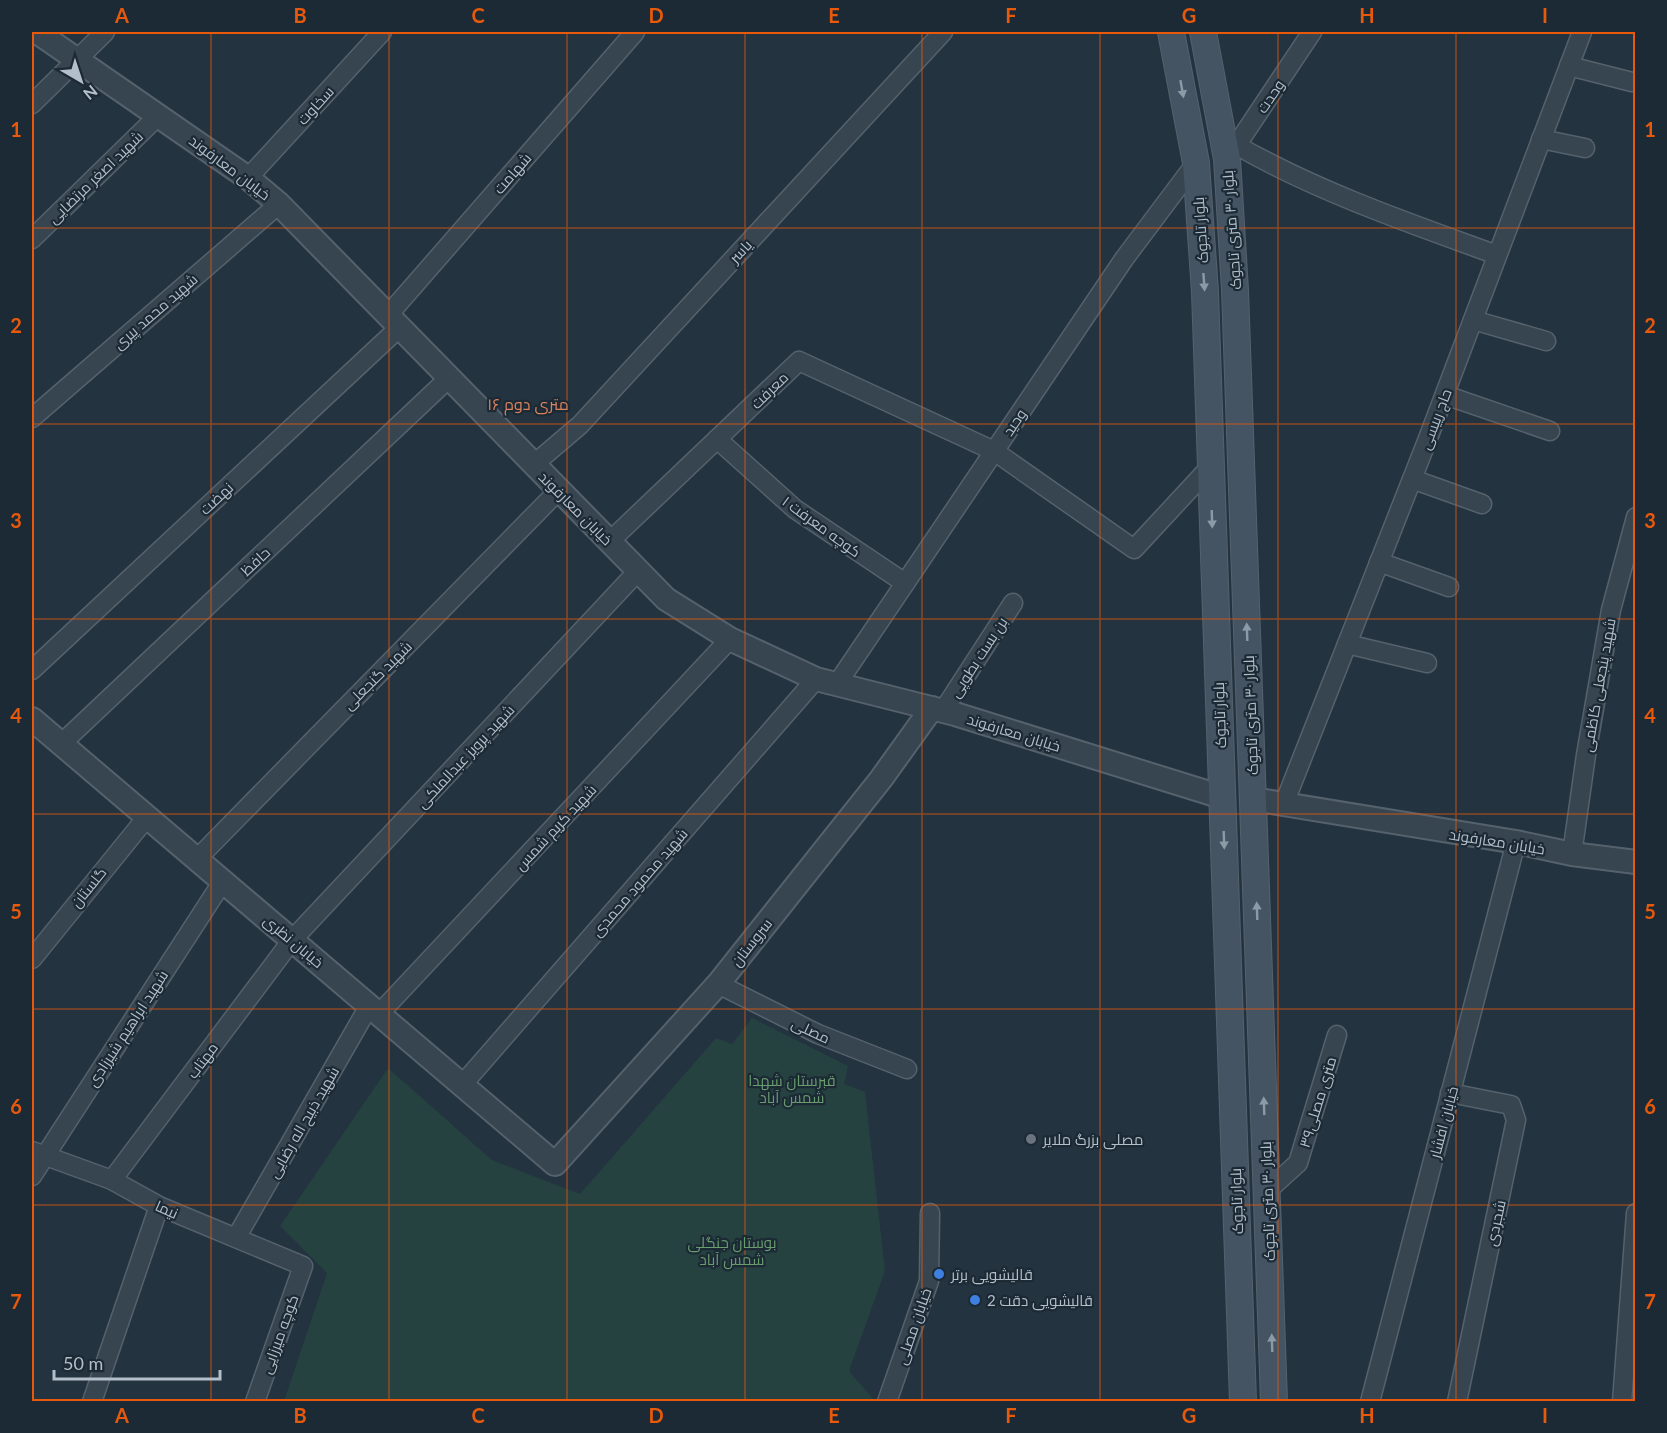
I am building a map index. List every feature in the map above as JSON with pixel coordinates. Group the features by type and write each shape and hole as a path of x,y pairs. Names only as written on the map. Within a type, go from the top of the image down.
{"main road":[{"name":"بلوار تاجوک","path":"1171,32 1196,163 1204,292 1243,1401"},
{"name":"بلوار ۳۰ متری تاجوک","path":"1203,32 1231,152 1274,1401"},
{"path":"1222,797 1253,799"}],"street":[{"name":"خیابان معارفوند","path":"37,32 248,178 279,204 666,599 730,639 826,681 938,709 1222,797"},
{"path":"32,104 105,32"},
{"name":"سخاوت","path":"248,178 382,32"},
{"name":"شهامت","path":"395,320 635,32"},
{"name":"یاسر","path":"533,465 580,425 943,32"},
{"name":"وحدت","path":"1231,152 1312,32"},
{"name":"حاج رییسی","path":"1284,804 1412,479 1582,32"},
{"path":"1569,66 1632,82"},
{"name":"شهید اصغر مرتضایی","path":"32,239 159,115"},
{"path":"1541,139 1586,148"},
{"path":"1231,152 1262,160 1380,213 1497,255"},
{"name":"وحید","path":"826,681 905,583 1124,259 1196,163"},
{"name":"شهید محمد پیری","path":"32,418 279,204"},
{"name":"نهضت","path":"32,670 395,320"},
{"path":"1473,320 1546,341"},
{"name":"معرفت","path":"609,542 800,361 994,451"},
{"name":"حافظ","path":"61,744 449,378"},
{"path":"1444,395 1550,431"},
{"name":"کوچه معرفت ۱","path":"717,439 795,509 905,583"},
{"path":"994,451 1134,549 1210,466"},
{"path":"1412,479 1482,504"},
{"name":"شهید گنجعلی","path":"196,859 558,491"},
{"name":"شهید پنجعلی کاظمی","path":"1572,854 1586,755 1611,610 1635,517"},
{"path":"1379,562 1449,587"},
{"name":"شهید پرویز عبدالملکی","path":"292,940 638,571"},
{"name":"بن بست بطوپی","path":"938,709 1013,603"},
{"name":"شهید کریم شمس","path":"374,1010 730,639"},
{"path":"1347,644 1427,663"},
{"name":"شهید محمود محمدی","path":"462,1084 826,681"},
{"name":"سروستان","path":"555,1164 718,984 938,709"},
{"name":"خیابان نظری","path":"32,719 555,1164"},
{"name":"خیابان معارفوند","path":"1253,799 1516,842 1572,854 1635,861"},
{"name":"گلستان","path":"32,959 147,817"},
{"name":"خیابان افشار","path":"1370,1401 1516,842"},
{"name":"شهید ابراهیم شیرزادی","path":"32,1176 38,1154 223,881"},
{"name":"مهتاب","path":"112,1180 292,940"},
{"name":"مصلی","path":"718,984 818,1035 907,1068"},
{"name":"شهید ذبیح اله رضایی","path":"236,1238 374,1010"},
{"name":"۳۹متری مصلی","path":"1267,1191 1298,1163 1337,1035"},
{"name":"شجردی","path":"1450,1093 1510,1105 1516,1120 1457,1401"},
{"name":"نیما","path":"38,1154 112,1180 159,1206 303,1266"},
{"path":"92,1401 159,1206"},
{"name":"خیابان مصلی","path":"887,1401 928,1281 930,1213"},
{"path":"1622,1401 1635,1213"},
{"name":"کوچه میرزایی","path":"255,1401 303,1266"}],"green space":[{"name":"بوستان جنگلی شمس آباد","path":"752,1018 848,1066 844,1084 865,1092 885,1271 849,1371 875,1401 284,1401 327,1273 280,1226 388,1068 492,1160 580,1194 716,1038 732,1044"}],"place":[{"name":"مصلی بزرگ ملایر","path":"1031,1139"},
{"name":"قالیشویی برتر","path":"939,1274"},
{"name":"قالیشویی دقت 2","path":"975,1300"}],"district":[{"name":"۱۶ متری دوم","path":"528,403"}],"park label":[{"name":"قبرستان شهدا شمس آباد","path":"792,1088"}]}
